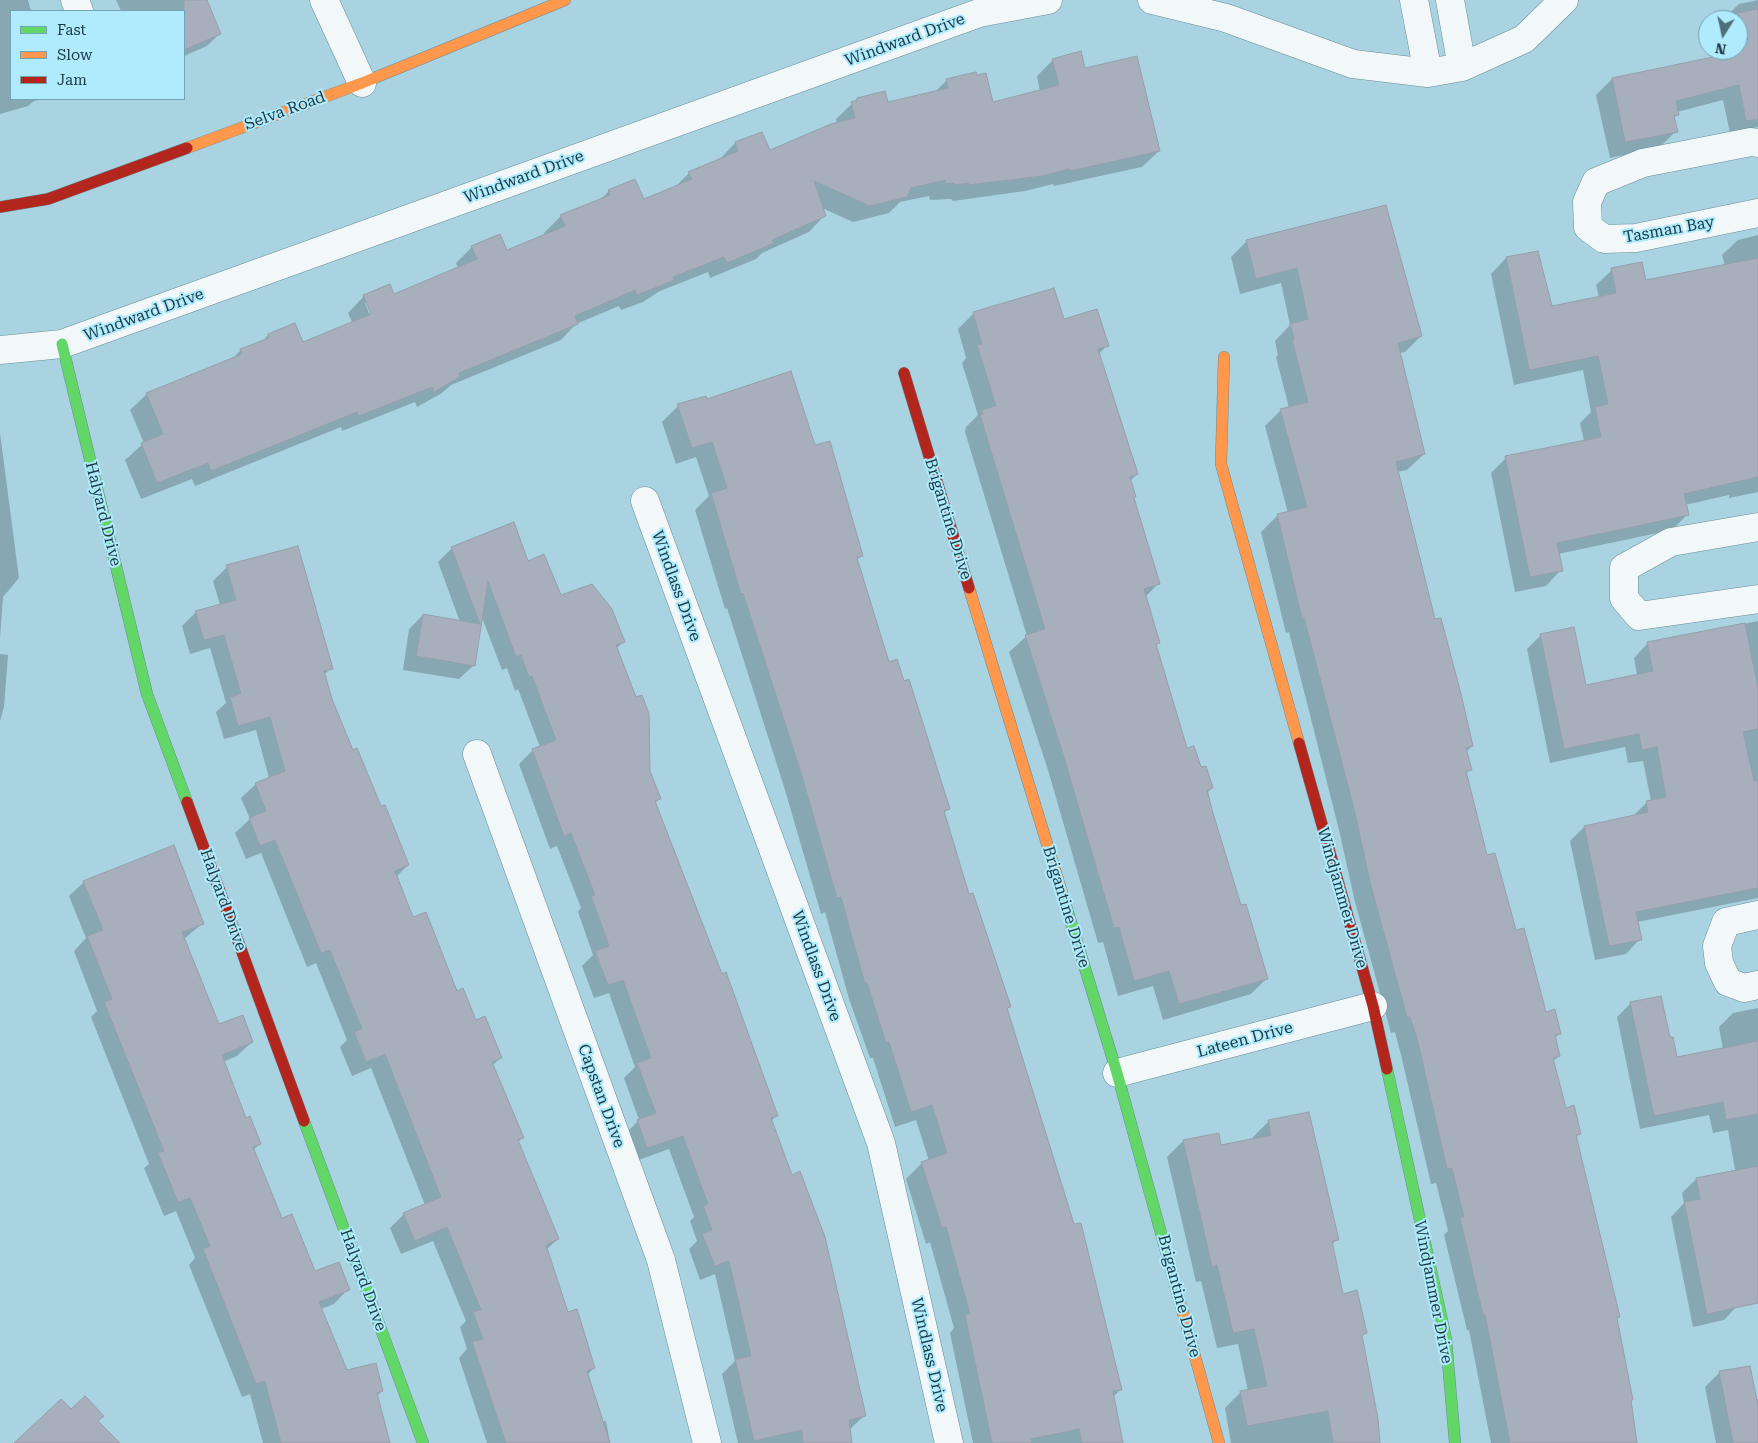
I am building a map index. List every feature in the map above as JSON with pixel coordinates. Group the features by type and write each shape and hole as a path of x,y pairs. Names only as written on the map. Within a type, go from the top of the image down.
{"street":[{"path":"324,0 362,83"},
{"name":"Selva Road","path":"0,207 48,200 362,83 565,0"},
{"name":"Windward Drive","path":"0,350 62,344 979,13 1048,0"},
{"path":"1152,0 1226,18 1353,64 1428,72 1462,67 1524,40 1564,0"},
{"path":"1414,0 1428,72"},
{"path":"1450,0 1462,67"},
{"name":"Tasman Bay","path":"1758,143 1751,142 1643,163 1596,182 1587,202 1588,227 1604,239 1636,238 1758,213"},
{"name":"Halyard Drive","path":"62,344 147,694 423,1443"},
{"name":"Windjammer Drive","path":"1224,357 1221,464 1373,1006 1446,1339 1455,1443"},
{"name":"Brigantine Drive","path":"904,373 1117,1073 1220,1443"},
{"name":"Windlass Drive","path":"645,501 880,1143 949,1443"},
{"path":"1758,527 1671,542 1624,568 1624,598 1639,616 1758,599"},
{"name":"Capstan Drive","path":"477,754 661,1260 707,1443"},
{"path":"1758,915 1726,922 1717,946 1719,963 1728,982 1744,988 1758,985"},
{"name":"Lateen Drive","path":"1117,1073 1373,1006"}],"building":[{"path":"184,0 207,0 221,34 185,50"},
{"path":"1758,9 1758,119 1746,121 1739,85 1676,101 1679,115 1674,116 1678,132 1625,142 1612,78 1698,60 1748,60 1748,11"},
{"path":"1081,51 1085,68 1137,56 1160,151 1042,176 969,185 968,183 946,184 945,180 911,188 907,197 870,206 814,181 826,216 772,240 774,243 727,263 724,257 673,277 674,280 660,286 637,295 635,290 575,316 578,324 459,373 460,377 434,392 432,387 359,416 357,412 211,471 208,463 157,483 141,443 163,434 146,393 242,354 240,349 269,338 268,334 295,323 303,342 371,314 363,295 390,284 394,294 477,259 471,246 500,234 507,250 565,226 560,215 610,195 608,190 635,179 644,199 692,179 688,172 738,151 735,142 762,132 770,150 831,124 855,118 851,102 857,100 857,98 885,91 888,102 948,88 946,79 976,72 977,75 986,73 993,102 1059,85 1052,59"},
{"path":"1386,205 1422,336 1398,343 1425,454 1396,462 1435,619 1441,618 1461,694 1473,746 1466,748 1472,770 1466,771 1487,855 1495,853 1516,930 1524,928 1546,1012 1555,1009 1561,1034 1555,1035 1560,1056 1553,1058 1566,1108 1574,1105 1581,1134 1576,1135 1620,1317 1617,1318 1633,1400 1631,1400 1637,1443 1510,1443 1485,1315 1483,1315 1460,1218 1464,1217 1452,1168 1447,1169 1417,1038 1410,1017 1407,1017 1371,886 1355,813 1304,617 1302,618 1277,514 1307,507 1280,409 1308,402 1292,340 1294,339 1290,324 1308,319 1297,268 1256,279 1246,240"},
{"path":"1538,251 1552,306 1616,293 1611,268 1642,262 1646,280 1758,258 1758,477 1684,494 1689,515 1557,543 1563,571 1530,577 1505,456 1601,437 1595,407 1608,404 1598,356 1529,370 1506,257"},
{"path":"1054,288 1064,319 1097,309 1109,346 1098,349 1138,474 1130,477 1136,497 1134,498 1160,584 1144,589 1160,643 1156,644 1187,748 1194,746 1201,767 1206,766 1213,788 1207,790 1213,813 1241,905 1246,904 1268,979 1179,1004 1169,971 1134,981 1119,927 1114,928 1063,754 1025,635 1045,629 980,415 983,414 981,410 996,406 977,345 982,344 973,312"},
{"path":"791,371 815,445 830,441 863,556 857,558 889,662 897,659 904,681 909,679 950,809 944,811 969,894 973,893 1011,1007 1007,1008 1074,1224 1081,1223 1122,1390 1113,1391 1123,1443 1082,1443 1079,1429 1031,1439 1032,1443 992,1443 965,1315 970,1314 946,1227 942,1228 921,1162 947,1153 932,1105 911,1112 889,1042 886,1043 867,983 865,984 841,897 837,898 801,773 743,593 741,594 711,493 727,488 712,442 692,448 677,404 706,396 707,399"},
{"path":"514,522 528,561 544,554 561,595 592,584 612,609 625,642 616,645 636,697 642,695 649,714 650,771 661,799 655,801 722,974 726,972 778,1116 771,1118 792,1175 800,1171 825,1237 866,1416 849,1420 852,1443 803,1443 802,1430 754,1441 735,1359 751,1356 729,1261 715,1266 702,1234 712,1230 703,1206 708,1204 683,1136 647,1148 637,1120 656,1113 637,1063 651,1058 623,980 608,985 595,951 609,946 591,896 595,895 571,833 564,836 532,749 556,740 532,676 529,677 521,655 516,657 488,581 475,666 416,656 423,614 480,624 451,547"},
{"path":"298,546 333,669 324,671 332,699 353,750 357,748 381,806 385,805 409,865 395,871 413,917 426,912 457,991 463,988 476,1020 485,1016 502,1058 492,1062 524,1138 518,1140 559,1239 546,1245 568,1312 577,1309 595,1368 587,1371 610,1443 506,1443 472,1342 483,1339 473,1312 481,1310 447,1227 415,1241 403,1213 441,1197 385,1054 366,1062 354,1032 362,1029 330,950 321,953 275,840 260,846 249,818 266,811 255,783 285,771 270,717 238,726 230,697 241,694 224,635 204,640 195,611 236,600 226,565"},
{"path":"1745,623 1758,688 1758,729 1743,732 1754,781 1758,780 1758,888 1636,912 1642,940 1609,946 1584,826 1648,812 1646,801 1666,797 1657,747 1642,750 1639,734 1564,749 1540,634 1574,627 1586,685 1653,671 1647,642"},
{"path":"174,845 204,924 182,932 219,1024 243,1015 253,1042 222,1055 246,1118 250,1116 261,1144 253,1147 282,1218 292,1214 315,1271 339,1262 350,1290 319,1302 347,1370 376,1363 383,1391 377,1393 390,1443 281,1443 265,1381 256,1384 203,1249 210,1246 190,1198 178,1202 158,1153 164,1151 104,1002 112,999 87,936 103,930 83,881"},
{"path":"1661,996 1670,1037 1673,1037 1677,1057 1758,1041 1758,1114 1726,1120 1723,1102 1654,1116 1630,1002"},
{"path":"1309,1112 1339,1240 1332,1241 1343,1294 1357,1290 1367,1333 1362,1335 1378,1419 1380,1443 1333,1443 1328,1411 1247,1426 1240,1391 1267,1386 1254,1329 1233,1333 1217,1265 1212,1267 1183,1140 1219,1133 1221,1145 1271,1135 1268,1120"},
{"path":"1758,1166 1758,1303 1707,1314 1684,1202 1700,1199 1696,1178"},
{"path":"1750,1366 1758,1405 1758,1443 1733,1443 1719,1371"},
{"path":"85,1396 104,1416 98,1421 120,1443 14,1443 61,1399 71,1409"}],"traffic: fast":[{"path":"62,344 147,694 187,802"},
{"path":"1062,893 1117,1073 1178,1295"},
{"path":"1387,1069 1446,1339 1455,1443"},
{"path":"304,1121 423,1443"}],"traffic: slow":[{"path":"187,148 362,83 565,0"},
{"path":"1224,357 1221,464 1299,743"},
{"path":"969,588 1062,893"},
{"path":"1178,1295 1219,1443"}],"traffic: jam":[{"path":"0,207 48,199 187,148"},
{"path":"904,373 969,588"},
{"path":"1299,743 1373,1006 1387,1069"},
{"path":"187,802 304,1121"}]}
